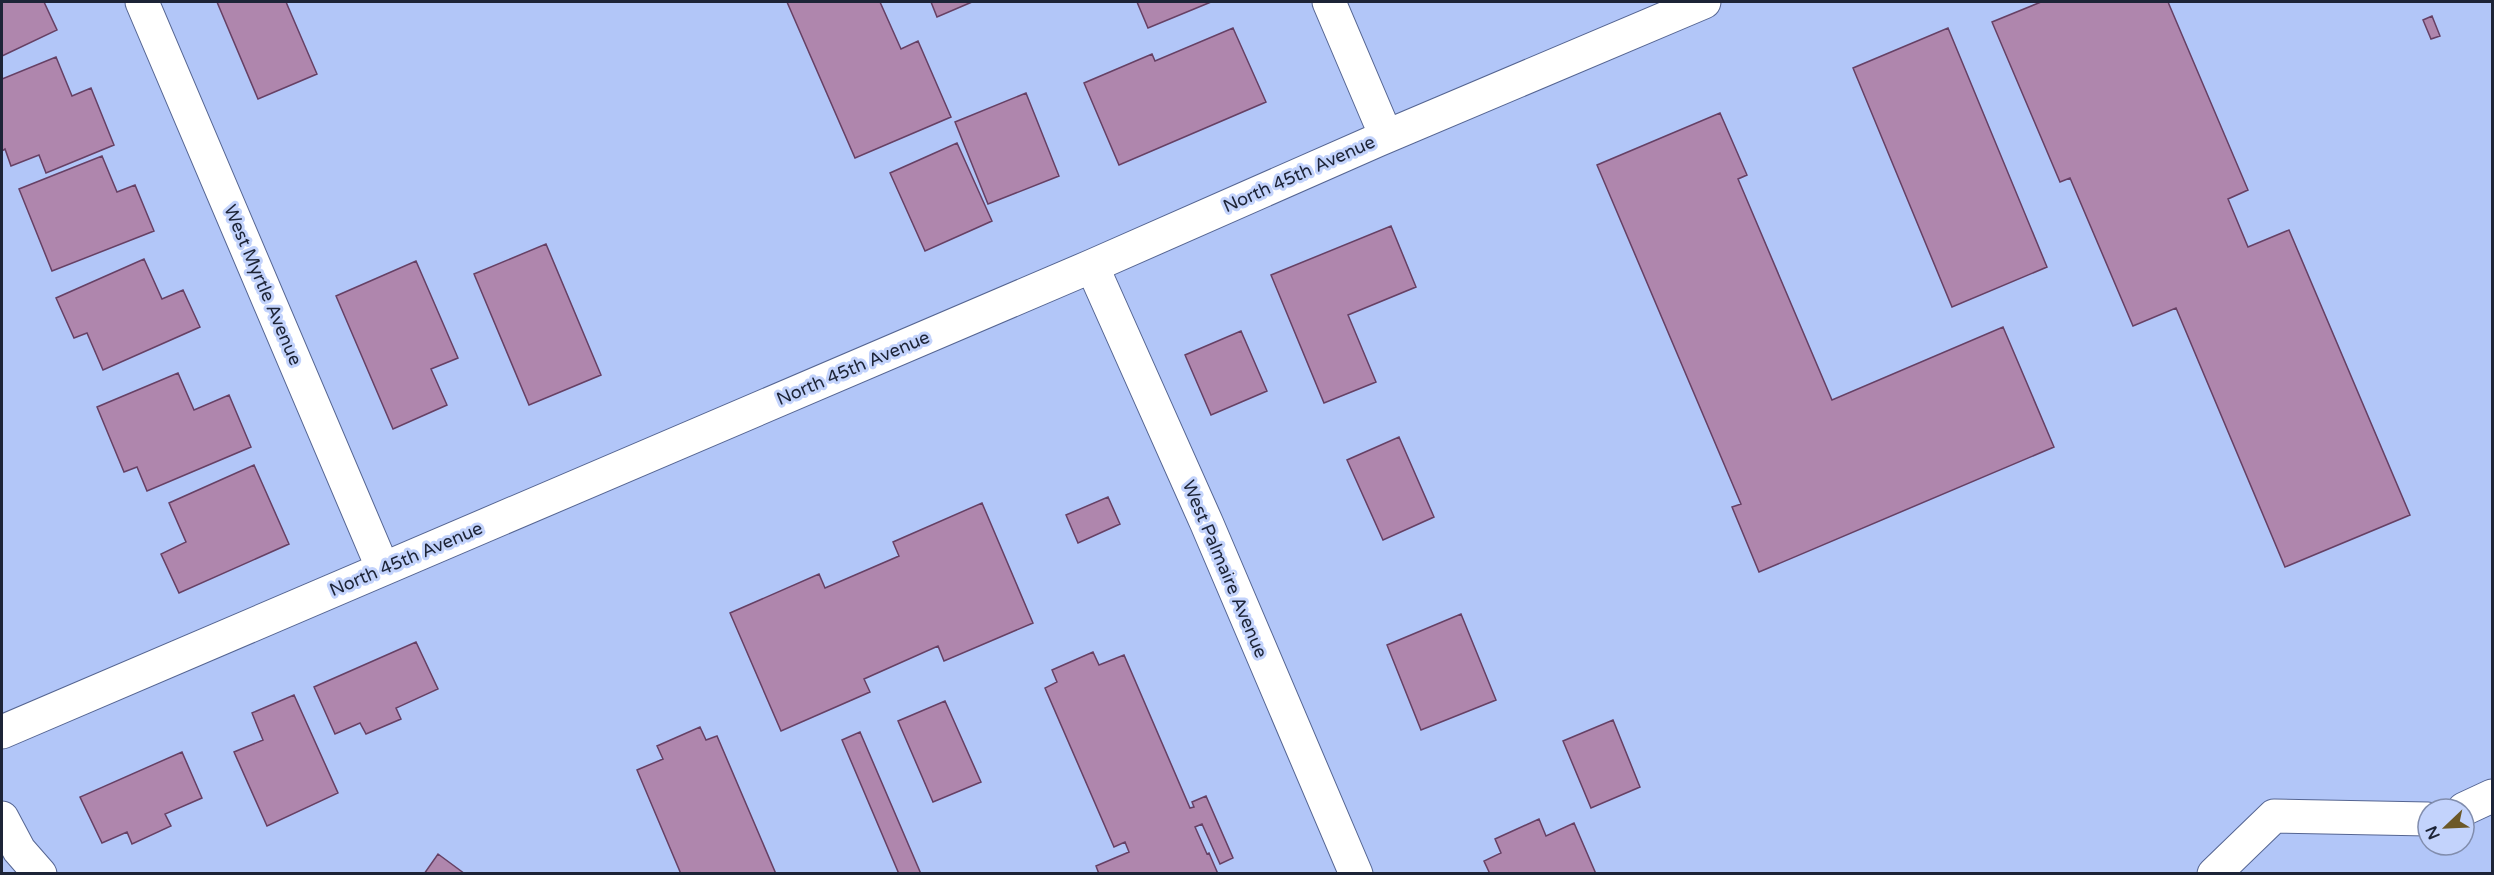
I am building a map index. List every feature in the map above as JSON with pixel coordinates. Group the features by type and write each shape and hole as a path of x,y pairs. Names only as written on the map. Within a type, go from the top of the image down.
{"street":[{"name":"West Myrtle Avenue","path":"142,2 383,569"},
{"path":"1329,2 1386,136"},
{"name":"North 45th Avenue","path":"2,732 1092,266 1386,136 1704,2"},
{"name":"West Palmaire Avenue","path":"1092,266 1207,524 1356,873"},
{"path":"2476,804 2493,796"},
{"path":"2214,873 2274,816 2416,819"},
{"path":"2,818 19,850 40,873"}],"building":[{"path":"2,2 44,2 57,30 2,56"},
{"path":"217,2 286,2 317,74 258,99"},
{"path":"787,2 880,2 901,49 918,41 951,117 855,158"},
{"path":"931,2 972,2 937,17"},
{"path":"1137,2 1211,2 1148,28"},
{"path":"2041,2 2168,2 2248,190 2228,199 2248,247 2289,230 2410,515 2285,567 2176,308 2133,326 2070,178 2060,182 1992,22"},
{"path":"2432,16 2440,36 2431,39 2423,20"},
{"path":"1233,28 1266,102 1119,165 1084,83 1152,54 1155,61"},
{"path":"1948,28 2047,267 1952,307 1853,68"},
{"path":"56,57 72,96 91,88 114,145 46,173 39,155 11,166 5,149 2,151 2,79"},
{"path":"1026,93 1059,176 988,204 955,122"},
{"path":"1720,113 1747,175 1738,179 1832,400 2003,327 2054,447 1759,572 1732,507 1741,504 1597,165"},
{"path":"957,143 992,221 925,251 890,173"},
{"path":"102,156 117,192 135,185 154,231 52,271 19,189"},
{"path":"1391,226 1416,287 1348,315 1376,382 1324,403 1271,275"},
{"path":"546,244 601,375 529,405 474,274"},
{"path":"144,259 162,299 183,290 200,327 103,370 87,333 74,338 56,298"},
{"path":"416,261 458,358 431,369 447,405 393,429 336,296"},
{"path":"1241,331 1267,391 1211,415 1185,355"},
{"path":"178,373 194,410 229,395 251,447 147,491 137,467 124,472 97,407"},
{"path":"1399,437 1434,517 1383,540 1347,460"},
{"path":"254,465 289,544 179,593 161,554 186,542 169,503"},
{"path":"1108,497 1120,524 1078,543 1066,515"},
{"path":"982,503 1033,623 944,661 938,646 864,679 870,692 781,731 730,613 819,574 825,588 899,556 893,542"},
{"path":"1461,614 1496,700 1421,730 1387,645"},
{"path":"416,642 438,689 396,708 401,719 366,734 360,723 335,734 314,687"},
{"path":"1093,652 1099,665 1124,655 1190,808 1194,807 1192,802 1206,796 1233,858 1220,864 1202,824 1195,827 1218,874 1099,874 1096,866 1129,852 1125,842 1114,847 1045,688 1057,682 1052,670"},
{"path":"294,695 338,793 267,826 234,752 263,740 252,713"},
{"path":"945,701 981,782 933,802 898,721"},
{"path":"1613,720 1640,787 1591,808 1563,741"},
{"path":"700,727 706,740 717,736 776,874 681,874 637,770 663,759 657,746"},
{"path":"860,732 921,874 899,874 842,740"},
{"path":"182,752 202,798 165,814 171,826 132,844 127,832 102,843 80,797"},
{"path":"1539,819 1546,836 1574,823 1596,874 1490,874 1484,861 1501,853 1495,839"},
{"path":"438,854 465,874 424,874"}]}
